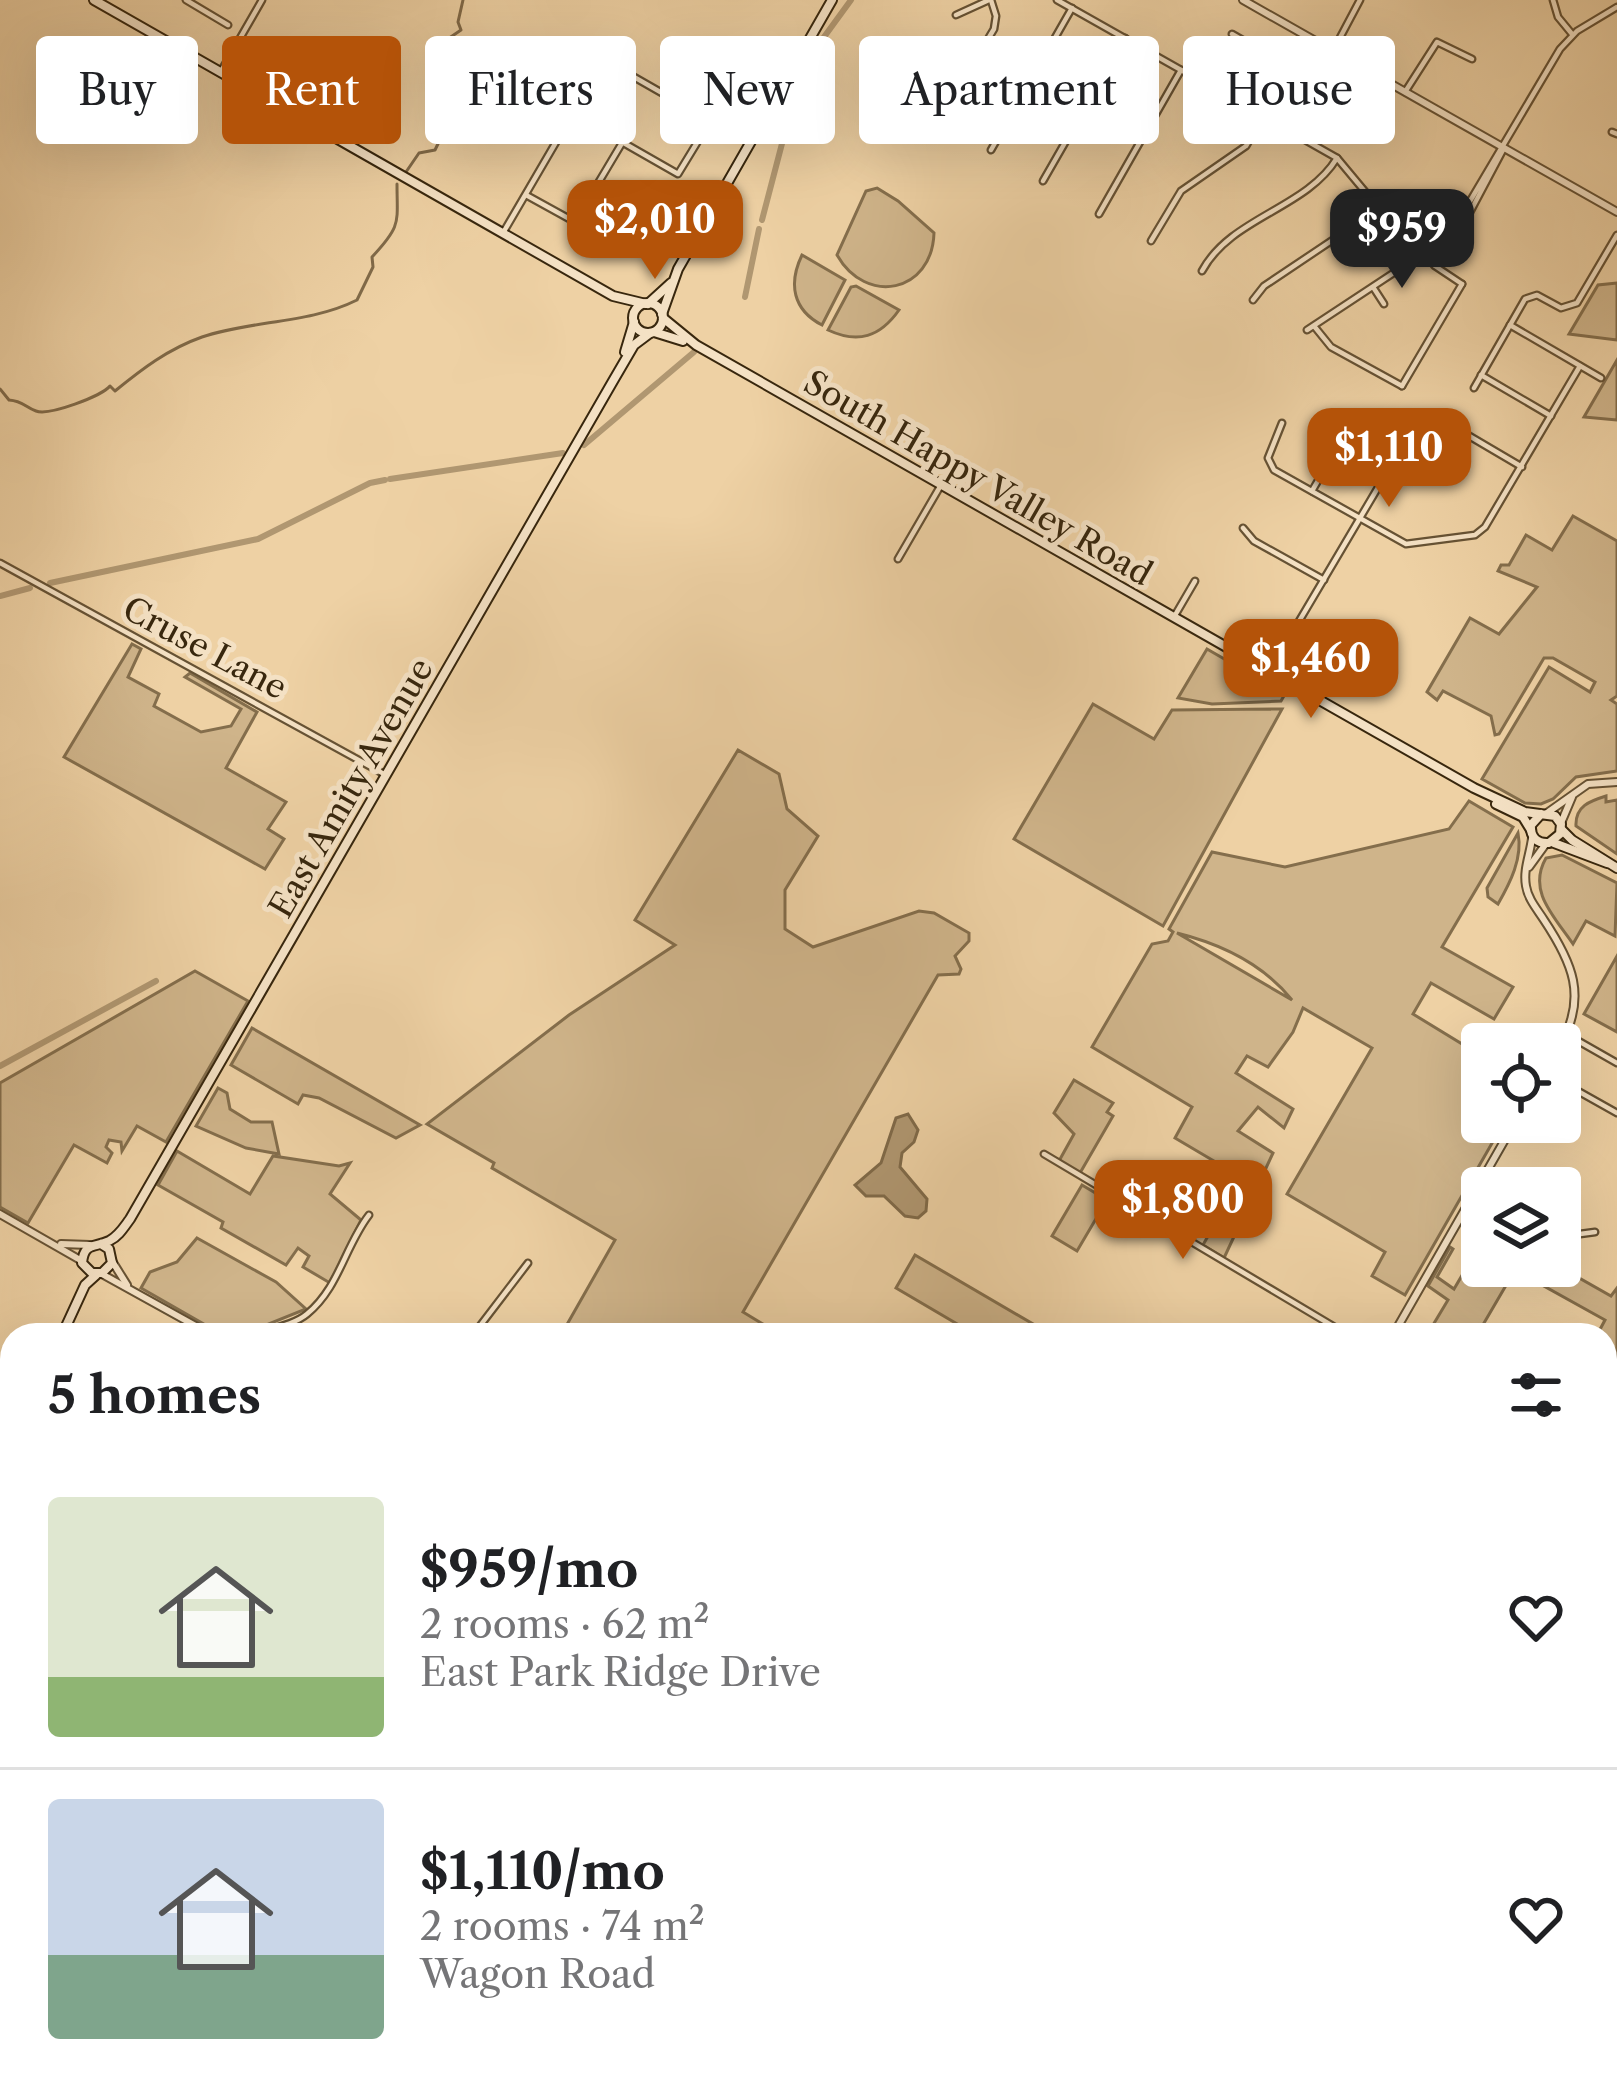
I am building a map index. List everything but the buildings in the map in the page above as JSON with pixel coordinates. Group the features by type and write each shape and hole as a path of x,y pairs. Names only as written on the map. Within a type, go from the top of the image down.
{"main road":[{"path":"94,0 502,234 614,296 647,304 663,316"},
{"path":"811,36 832,0"},
{"path":"614,296 638,329 652,332 663,316 672,281 749,144"},
{"path":"634,320 638,308 672,281"},
{"name":"South Happy Valley Road","path":"663,316 696,345 1486,795"},
{"name":"East Amity Avenue","path":"613,381 634,320"},
{"name":"South Happy Valley Road","path":"652,332 696,345"},
{"name":"East Amity Avenue","path":"112,1259 130,1219 613,381 634,346 652,332"},
{"path":"1486,795 1525,812 1555,816 1572,840 1613,866"},
{"path":"1486,795 1523,817 1532,832 1550,843 1613,866"},
{"path":"1532,832 1534,820 1544,814"},
{"path":"1550,843 1561,826"},
{"name":"East Amity Avenue","path":"95,1244 115,1237 130,1219"},
{"path":"68,1323 75,1310 85,1285 112,1259 109,1249 95,1244 83,1252 75,1310"},
{"path":"83,1263 99,1274"}],"street":[{"path":"186,0 199,3 228,25"},
{"path":"220,73 262,0"},
{"path":"956,15 990,0 997,16 990,36"},
{"path":"1057,0 1121,36"},
{"path":"1243,0 1307,36"},
{"path":"1340,36 1360,0"},
{"path":"1553,0 1558,17 1572,34"},
{"path":"991,150 1072,8"},
{"path":"1307,330 1448,237 1572,34 1614,8 1617,19"},
{"path":"1232,34 1235,36"},
{"path":"1405,92 1437,41 1472,59"},
{"path":"1099,214 1181,70 1159,57"},
{"path":"1395,86 1617,212"},
{"path":"502,234 555,144"},
{"path":"526,195 574,222 621,144"},
{"path":"624,144 678,174 697,144"},
{"path":"1043,181 1064,144"},
{"path":"1151,241 1181,191 1247,144"},
{"path":"1311,144 1336,158 1435,266 1466,283 1403,389 1331,347 1314,326"},
{"path":"1202,271 1220,244 1324,175 1336,158"},
{"path":"1253,299 1264,286 1377,206"},
{"path":"1474,388 1532,294 1562,308 1577,303 1617,235"},
{"path":"1372,287 1384,304"},
{"path":"1510,325 1601,378"},
{"path":"1282,423 1268,462 1274,470 1406,544 1475,535 1485,527 1580,366"},
{"path":"1481,375 1551,416"},
{"path":"1312,491 1352,428 1428,463 1457,418"},
{"path":"1452,426 1522,466"},
{"path":"1269,672 1400,452"},
{"path":"898,559 941,485"},
{"path":"1243,528 1254,541 1324,580"},
{"name":"Cruse Lane","path":"0,563 386,775"},
{"path":"1174,617 1195,580"},
{"path":"1544,814 1588,784 1617,782"},
{"path":"1561,826 1574,793"},
{"path":"1532,832 1525,876 1533,904 1567,955 1575,976 1576,1001 1569,1023"},
{"path":"1525,876 1537,852 1550,843"},
{"path":"1581,1043 1617,1064"},
{"path":"1581,1093 1617,1114"},
{"path":"1043,1154 1328,1323"},
{"path":"0,1214 83,1263"},
{"path":"282,1323 310,1311 337,1278 369,1215"},
{"path":"1400,1323 1461,1216"},
{"path":"1581,1234 1595,1232"},
{"path":"46,1240 70,1246 95,1244"},
{"path":"112,1259 129,1287"},
{"path":"482,1323 527,1263"},
{"path":"99,1274 191,1323"}],"shaded area":[{"path":"877,188 934,233 922,269 896,286 864,282 837,255 866,191"},
{"path":"802,255 845,280 822,325 805,312 796,295 795,276"},
{"path":"1617,283 1617,340 1569,334 1598,285"},
{"path":"851,287 899,310 868,335 849,337 828,330"},
{"path":"1617,360 1617,420 1584,417"},
{"path":"1573,516 1617,541 1617,696 1611,700 1617,704 1617,771 1576,777 1553,799 1525,803 1482,779 1549,667 1590,692 1595,682 1553,658 1544,658 1495,735 1491,716 1443,691 1437,700 1427,692 1470,618 1499,634 1537,587 1498,571 1501,565 1509,565 1526,535 1552,550"},
{"path":"132,644 141,649 128,677 159,694 154,706 201,732 231,726 241,709 185,677 190,673 257,712 226,768 286,802 268,829 284,839 265,869 64,757"},
{"path":"1207,649 1285,694 1281,701 1212,704 1178,698"},
{"path":"1093,704 1154,739 1172,710 1282,709 1163,926 1014,839"},
{"path":"738,750 779,774 787,809 818,836 785,890 785,929 813,947 919,911 934,913 969,933 969,941 955,956 959,974 938,975 743,1312 761,1323 568,1323 615,1240 427,1124 569,1015 675,945 635,920"},
{"path":"1606,796 1606,802 1617,800 1617,854 1576,826 1581,809"},
{"path":"1469,801 1513,827 1442,947 1513,987 1494,1019 1431,983 1413,1014 1461,1043 1461,1143 1492,1143 1478,1167 1461,1167 1461,1197 1405,1295 1372,1276 1385,1252 1287,1194 1372,1048 1303,1008 1293,1032 1268,1067 1247,1056 1236,1073 1293,1109 1284,1128 1258,1107 1238,1131 1273,1153 1224,1258 1203,1245 1241,1177 1175,1138 1192,1107 1092,1047 1152,944 1168,941 1173,932 1169,929 1212,852 1285,867 1449,829","holes":["1177,933 1255,966 1292,1000"]},
{"path":"1518,833 1517,861 1498,904 1488,897 1487,888"},
{"path":"1562,855 1617,883 1615,936 1586,921 1573,944 1551,913 1541,892 1541,870 1546,858"},
{"path":"1617,956 1617,1032 1584,1014"},
{"path":"195,971 248,1001 166,1142 137,1126 122,1151 121,1142 109,1140 106,1147 112,1153 107,1163 74,1145 28,1223 0,1207 0,1083"},
{"path":"252,1028 420,1125 396,1138 319,1098 303,1095 298,1104 231,1065"},
{"path":"1074,1080 1113,1103 1107,1112 1113,1116 1080,1173 1059,1161 1074,1134 1054,1113"},
{"path":"218,1088 227,1093 230,1109 251,1122 272,1122 279,1154 246,1148 196,1126"},
{"path":"908,1114 918,1130 902,1153 900,1167 927,1199 926,1211 918,1218 905,1216 884,1196 866,1196 855,1185 881,1163 896,1118"},
{"path":"177,1151 250,1194 273,1156 339,1166 350,1163 330,1194 361,1220 330,1283 303,1267 309,1256 298,1248 286,1265 158,1185"},
{"path":"1082,1185 1107,1200 1077,1251 1052,1236"},
{"path":"197,1238 276,1282 306,1309 271,1323 202,1323 141,1288 150,1272 177,1262"},
{"path":"1450,1247 1437,1277 1454,1289 1461,1277 1461,1287 1505,1287 1484,1323 1434,1323 1448,1300 1428,1286"},
{"path":"915,1255 1031,1323 956,1323 896,1288"},
{"path":"1581,1279 1611,1296 1617,1288 1617,1323 1603,1323 1546,1287 1581,1287"}],"waterway":[{"path":"406,172 419,153 435,150 447,125 433,63 439,45 461,30 463,0"},
{"path":"825,36 851,0"},
{"path":"762,220 782,144"},
{"path":"0,389 9,400 36,411 63,408 110,386 115,391 145,367 202,337 320,314 357,300 373,267 372,257 396,223 397,184"},
{"path":"745,297 759,229"},
{"path":"584,445 694,352"},
{"path":"390,479 563,453"},
{"path":"50,583 258,539 385,480"},
{"path":"0,596 30,588"},
{"path":"0,1066 156,981"}]}
